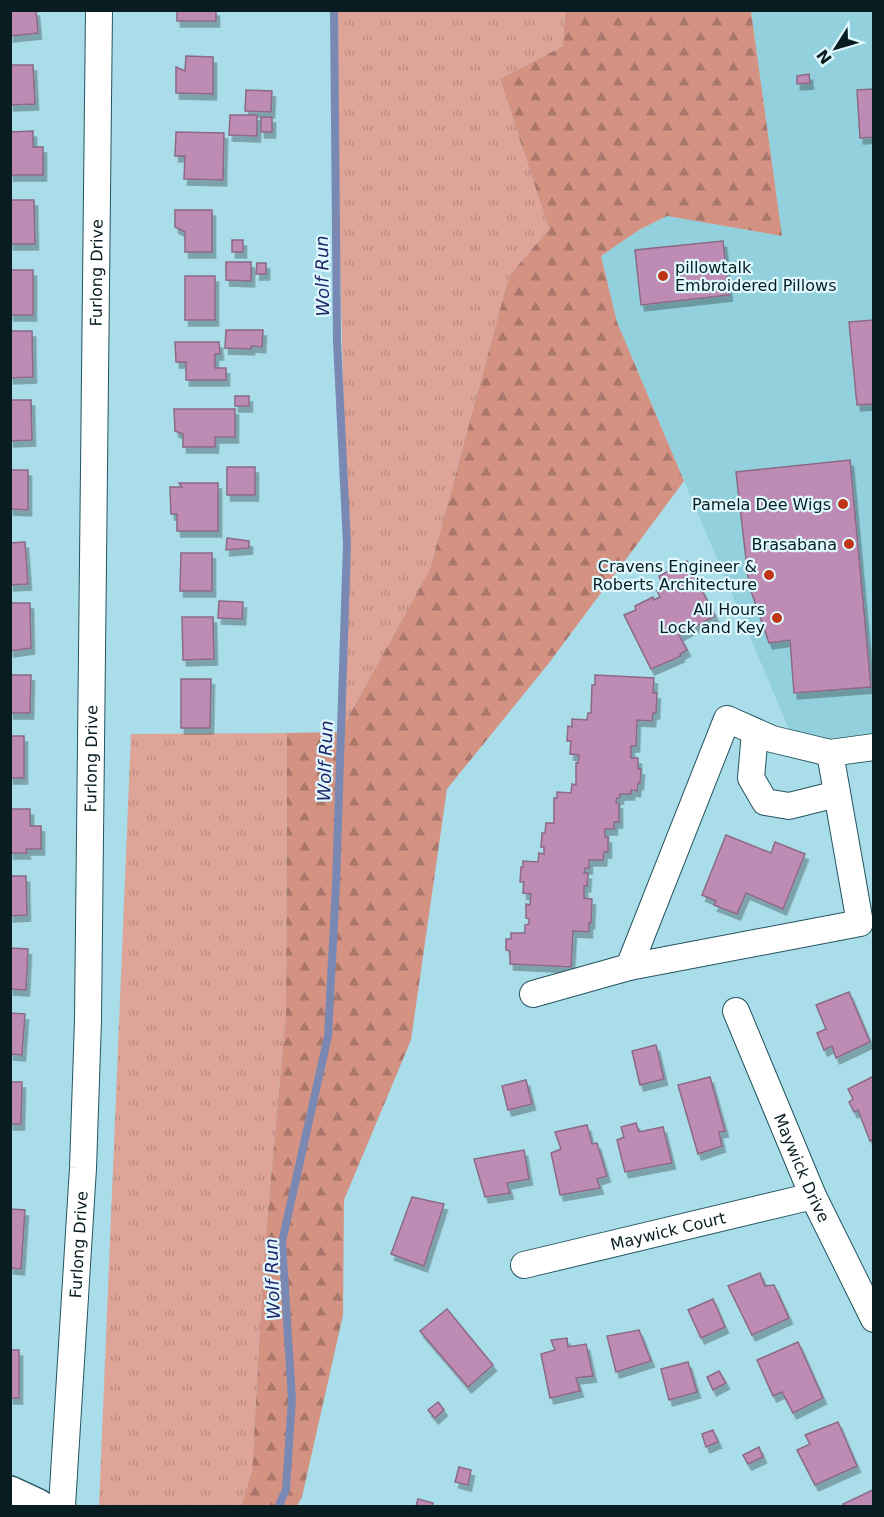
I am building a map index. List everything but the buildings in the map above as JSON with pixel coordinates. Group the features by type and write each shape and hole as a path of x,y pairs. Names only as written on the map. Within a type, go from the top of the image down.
{"street":[{"name":"Furlong Drive","path":"62,1506 83,1168 88,1020 99,10"},
{"path":"629,967 727,719 772,739 830,753 873,747"},
{"path":"755,732 751,778 765,802 789,806 837,794"},
{"path":"533,994 629,967 860,923 830,753"},
{"name":"Maywick Drive","path":"736,1011 813,1196 873,1319"},
{"name":"Maywick Court","path":"524,1264 813,1196"},
{"path":"10,1493 38,1506"}],"shaded area":[{"path":"751,11 873,11 873,747 797,748 617,322 601,256 639,230 667,216 782,236"}],"green space":[{"path":"334,11 565,11 563,46 500,79 549,229 509,276 430,569 340,732 347,544"},
{"path":"565,11 751,11 782,236 667,216 639,230 601,256 617,322 684,481 549,663 447,789 411,1040 344,1200 343,1315 302,1497 297,1506 241,1506 252,1471 264,1255 286,1012 287,733 340,732 430,569 509,276 549,229 500,79 563,46"},
{"path":"287,733 286,1012 264,1255 252,1471 241,1506 99,1506 131,734"}],"waterway":[{"name":"Wolf Run","path":"279,1506 286,1489 292,1399 282,1242 328,1036 336,885 347,544 337,341 334,10"}],"place":[{"name":"pillowtalk Embroidered Pillows","path":"663,276"},
{"name":"Pamela Dee Wigs","path":"843,504"},
{"name":"Brasabana","path":"849,544"},
{"name":"Cravens Engineer & Roberts Architecture","path":"769,575"},
{"name":"All Hours Lock and Key","path":"777,618"}]}
